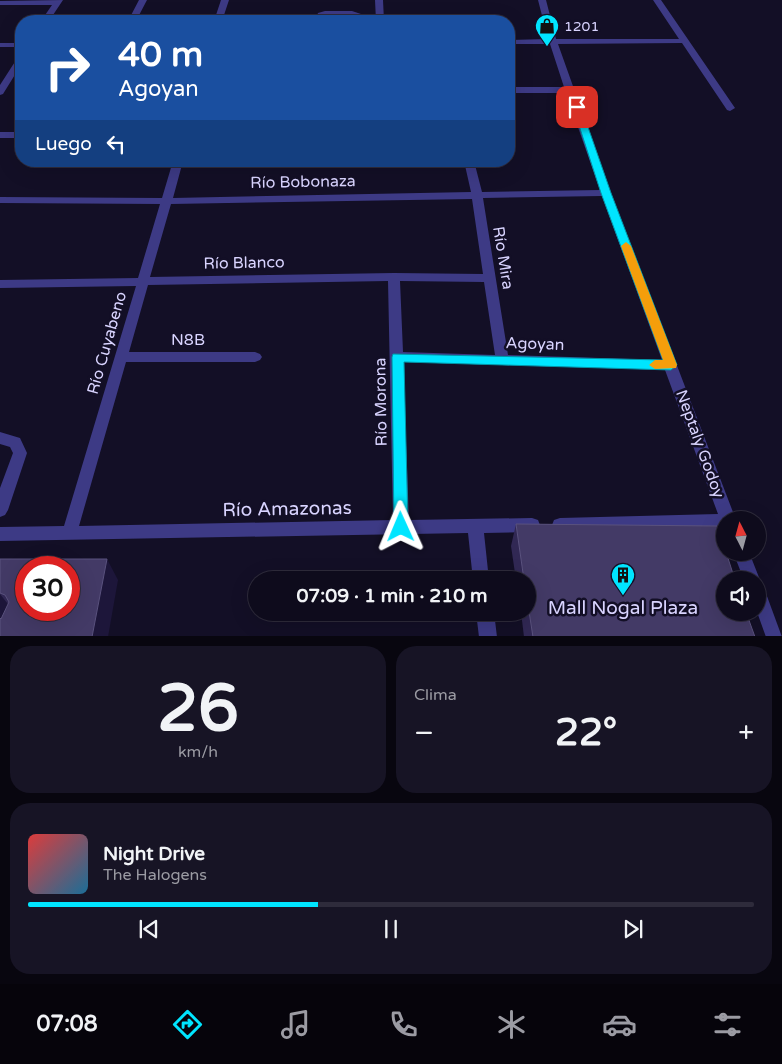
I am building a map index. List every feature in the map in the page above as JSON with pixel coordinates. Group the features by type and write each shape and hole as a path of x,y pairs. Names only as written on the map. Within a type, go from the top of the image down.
{"street":[{"path":"135,15 143,0"},
{"path":"220,15 225,0"},
{"path":"379,0 380,15"},
{"name":"Neptaly Godoy","path":"542,0 553,42 572,90 606,193 671,365 722,511"},
{"path":"657,0 730,108"},
{"path":"2,2 58,1"},
{"path":"49,15 58,1"},
{"path":"321,15 325,13 357,15"},
{"path":"515,42 684,41"},
{"path":"0,45 15,45"},
{"path":"0,91 15,68"},
{"path":"515,90 572,90"},
{"path":"0,135 15,135"},
{"name":"Río Cuyabeno","path":"69,534 176,167"},
{"name":"Río Mira","path":"470,167 477,195 502,360"},
{"name":"Río Bobonaza","path":"0,200 166,201 606,193"},
{"name":"Río Blanco","path":"0,284 394,276 490,278"},
{"name":"Río Morona","path":"394,276 398,357 401,527"},
{"name":"N8B","path":"121,357 255,357"},
{"name":"Agoyan","path":"398,357 671,365"},
{"path":"0,438 16,442 20,453 0,510"},
{"name":"Río Amazonas","path":"0,534 716,521"},
{"path":"475,526 480,571"},
{"path":"766,614 775,636"},
{"path":"486,621 488,636"}],"building":[{"name":"Mall Nogal Plaza","path":"516,524 716,526 716,561 729,561 732,571 716,571 716,621 749,621 755,636 533,636 531,621 536,621 536,571 523,571"},
{"path":"0,559 15,559 15,621 80,621 80,559 107,559 92,636 0,636 0,618 9,602 5,595 0,593"}],"slow traffic":[{"path":"626,246 671,365 655,365"}],"place":[{"name":"1201","path":"547,47"},
{"name":"Mall Nogal Plaza","path":"623,596"}],"route":[{"path":"401,527 398,357 671,365 606,193 577,107"}]}
